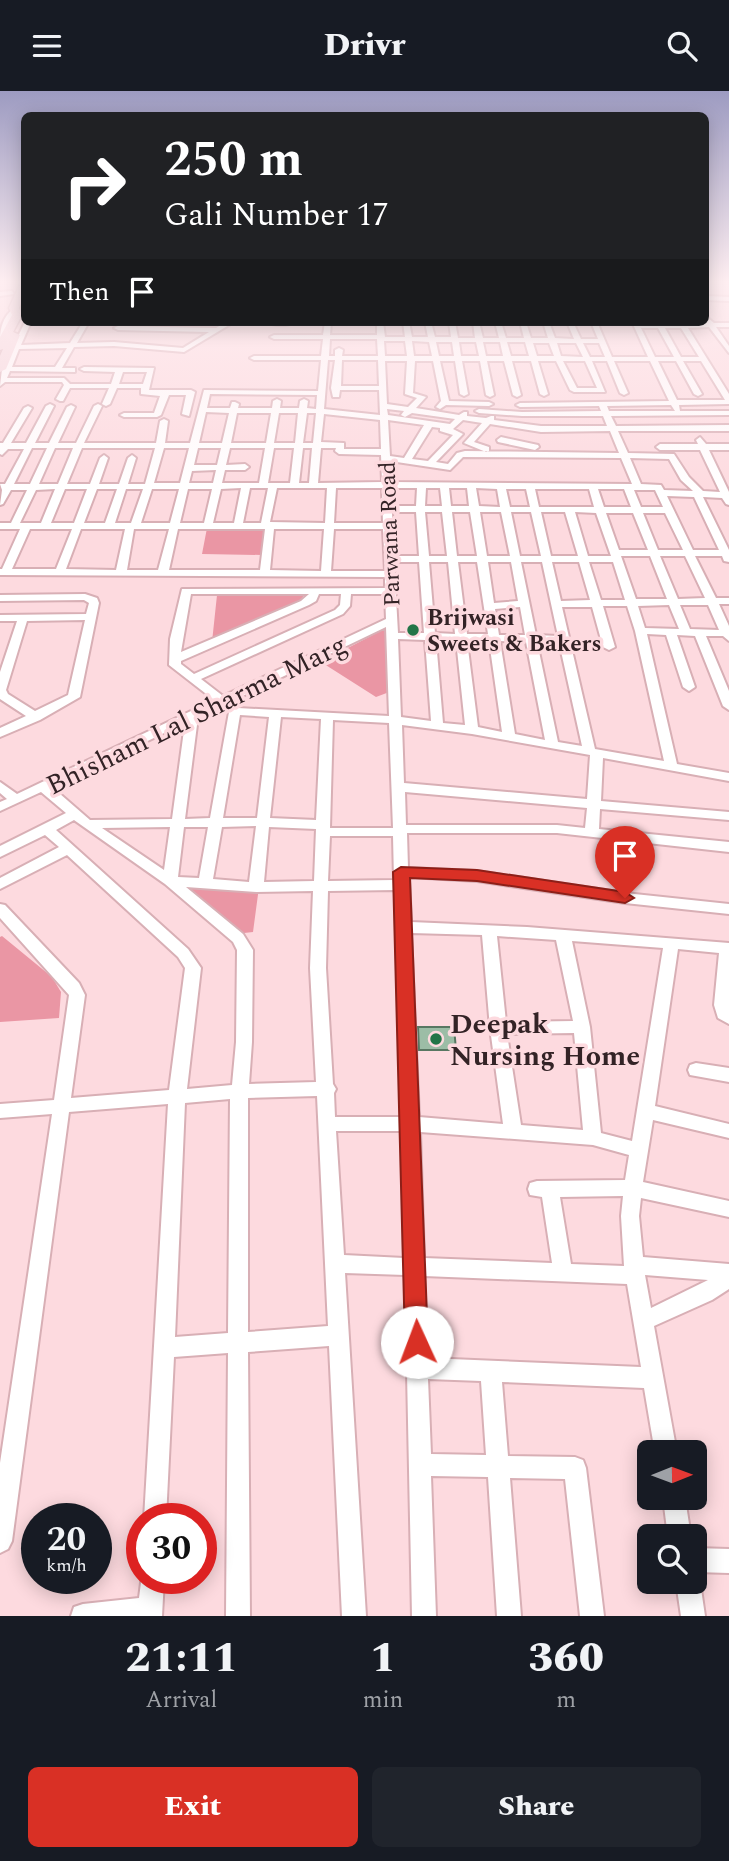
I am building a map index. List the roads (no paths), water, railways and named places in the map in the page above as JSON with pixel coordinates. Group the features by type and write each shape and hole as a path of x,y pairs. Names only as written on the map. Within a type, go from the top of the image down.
{"main road":[{"path":"2,376 7,354"}],"street":[{"path":"2,376 13,354"},
{"path":"33,370 43,354"},
{"path":"57,370 67,354"},
{"path":"313,486 324,354"},
{"path":"338,354 335,391 383,388"},
{"name":"Parwana Road","path":"382,354 411,1124 424,1616"},
{"path":"401,419 422,397 409,394 410,354"},
{"path":"407,461 435,414 436,354"},
{"path":"457,354 464,394"},
{"path":"482,354 491,395"},
{"path":"508,354 517,395"},
{"path":"533,354 544,394"},
{"path":"557,354 574,390 602,390 584,354"},
{"path":"606,354 624,393"},
{"path":"651,354 680,414"},
{"path":"676,354 698,394"},
{"path":"700,354 729,401"},
{"path":"254,358 703,359"},
{"path":"85,369 152,370 144,393 191,392 186,414"},
{"path":"99,386 107,369"},
{"path":"45,526 78,447 114,386 120,369"},
{"path":"2,376 33,370 72,372 60,399"},
{"path":"2,376 67,384 146,386"},
{"path":"587,390 608,414 623,450 637,511 685,631"},
{"path":"163,572 206,392 320,393"},
{"path":"208,525 238,392"},
{"path":"124,415 158,415 165,394 162,393"},
{"path":"265,572 269,446 278,393"},
{"path":"294,486 305,393"},
{"path":"202,410 384,414 409,411 435,414 598,404 729,401"},
{"path":"0,502 4,487 50,407"},
{"path":"14,526 71,407"},
{"path":"0,455 28,408"},
{"path":"384,414 401,419 435,414 521,409 608,414 729,414"},
{"path":"495,412 469,444 491,450 513,426 521,409"},
{"path":"435,414 446,426 452,427 467,412"},
{"path":"3,446 341,446 339,451 452,466 460,455 466,454 729,445 725,428 541,429 487,422 467,412"},
{"path":"121,572 133,526 149,486 164,421"},
{"path":"430,464 459,434 442,431 446,426"},
{"path":"656,428 664,447"},
{"path":"693,428 727,497"},
{"path":"391,559 583,559 653,554 728,556 699,494 694,485 686,480 676,458 623,450 541,447 478,433"},
{"path":"238,525 256,446"},
{"path":"60,572 104,458"},
{"path":"109,526 132,458"},
{"path":"188,468 246,467"},
{"path":"422,485 419,509 436,725"},
{"path":"326,572 332,486"},
{"path":"444,486 471,730"},
{"path":"471,486 509,736"},
{"path":"530,486 593,751 592,832"},
{"path":"592,486 603,511 614,556 641,631 671,766"},
{"path":"4,487 658,487 728,636"},
{"path":"501,487 552,744"},
{"path":"661,493 727,497"},
{"path":"389,509 669,510"},
{"path":"569,509 609,647"},
{"path":"0,526 389,526"},
{"path":"2,574 26,526"},
{"path":"2,574 391,574"},
{"path":"2,574 108,576"},
{"path":"187,577 175,659 177,669 230,706 275,713 436,725 729,777"},
{"path":"185,591 391,591"},
{"path":"175,659 305,603 312,599 315,591"},
{"path":"192,679 339,612 345,606 346,591"},
{"path":"0,598 90,598 93,603 74,697 0,733"},
{"path":"557,604 729,601"},
{"path":"488,606 524,604"},
{"path":"0,618 91,617"},
{"path":"23,618 0,690 4,697 36,717"},
{"name":"Bhisham Lal Sharma Marg","path":"0,807 192,718 230,706 392,620"},
{"path":"641,631 685,631 728,636"},
{"path":"670,631 689,687"},
{"path":"699,632 729,706"},
{"path":"393,636 565,639"},
{"path":"205,884 217,823 230,706"},
{"path":"256,887 275,713"},
{"path":"327,716 318,968 355,1616"},
{"path":"170,881 192,718"},
{"path":"0,786 16,800"},
{"path":"43,787 81,819 170,881 238,938 246,950 242,1091 238,1112 238,1616"},
{"path":"398,787 729,816"},
{"path":"0,852 47,829 81,819 177,823 263,821 323,828 400,830 528,828 729,847"},
{"path":"47,829 183,953 193,968 177,1097 156,1503"},
{"path":"0,884 68,848"},
{"path":"170,881 256,887 321,886 477,876 602,895 729,909"},
{"path":"0,909 73,987 77,995 0,1541"},
{"path":"404,927 564,935 728,948 722,1005 724,1014 729,1018"},
{"path":"489,931 498,1028 513,1133"},
{"path":"564,935 582,1027 593,1138"},
{"path":"664,1440 635,1270 630,1216 643,1111 672,942"},
{"path":"498,1028 582,1027"},
{"path":"696,1070 729,1075"},
{"path":"0,1111 242,1091 327,1089"},
{"path":"643,1111 729,1131"},
{"path":"328,1124 411,1124 593,1138 638,1150"},
{"path":"563,1272 544,1189 633,1188 729,1209"},
{"path":"336,1264 563,1272 635,1270 729,1273"},
{"path":"644,1321 705,1293 729,1278"},
{"path":"164,1348 340,1335"},
{"path":"417,1368 653,1378"},
{"path":"491,1371 509,1616"},
{"path":"420,1465 575,1468 592,1616"},
{"path":"707,1560 729,1561"},
{"path":"83,1616 150,1612 151,1594"},
{"path":"690,1594 693,1616"}],"place":[{"name":"Brijwasi Sweets & Bakers","path":"413,630"},
{"name":"Deepak Nursing Home","path":"436,1039"}]}
